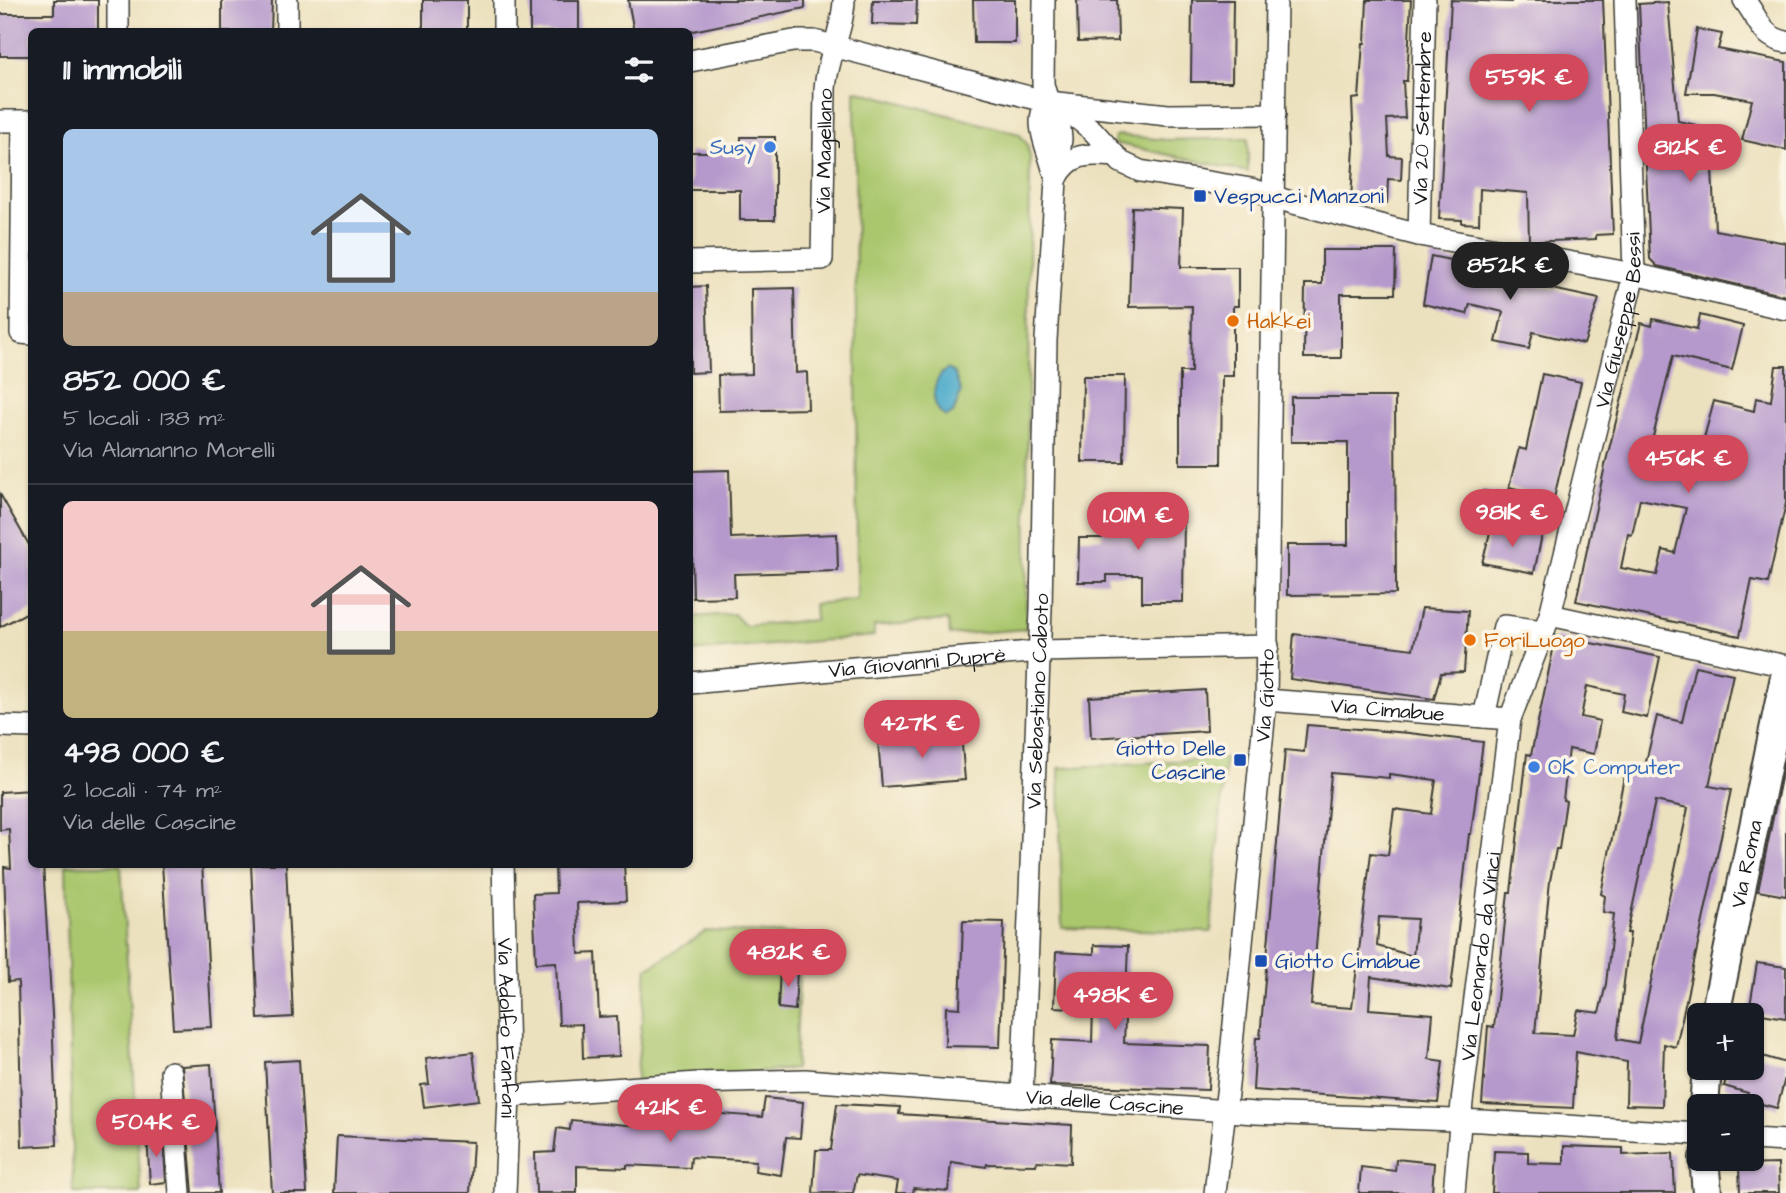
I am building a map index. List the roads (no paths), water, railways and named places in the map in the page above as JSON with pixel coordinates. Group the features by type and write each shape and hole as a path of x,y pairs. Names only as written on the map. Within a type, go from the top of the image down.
{"main road":[{"name":"Via Roma","path":"1717,1003 1786,672"},
{"path":"1705,1171 1707,1193"}],"street":[{"path":"118,0 118,28"},
{"path":"286,28 287,0"},
{"path":"504,0 504,28"},
{"name":"Via Magellano","path":"693,262 822,259 824,89 844,20 844,0"},
{"name":"Via Sebastiano Caboto","path":"1022,1097 1040,651 1046,340 1056,180 1061,146 1058,115 1048,102 1042,74 1044,0"},
{"name":"Via Giotto","path":"1215,1193 1266,700 1276,0"},
{"name":"Via 20 Settembre","path":"1419,235 1425,0"},
{"name":"Via Giuseppe Bessi","path":"1510,719 1547,623 1634,274 1625,0"},
{"path":"1744,0 1773,40 1786,42"},
{"path":"693,60 793,41 814,41 1048,102 1168,115 1275,114"},
{"path":"1048,102 1077,117 1110,150 1140,171 1251,189 1419,235 1634,274 1786,309"},
{"path":"1110,150 1113,124 1130,112"},
{"path":"0,121 27,121 21,333 28,334"},
{"path":"1056,180 1070,160 1110,150"},
{"path":"1484,717 1504,626 1547,623 1786,666"},
{"name":"Via Giovanni Duprè","path":"693,682 1040,651 1268,646"},
{"name":"Via Cimabue","path":"1266,700 1510,719"},
{"name":"Via Leonardo da Vinci","path":"1454,1193 1460,1121 1510,719"},
{"path":"0,726 28,727"},
{"name":"Via Adolfo Fanfani","path":"503,868 509,1096 505,1193"},
{"path":"171,1072 180,1193"},
{"name":"Via delle Cascine","path":"509,1096 698,1083 805,1080 1224,1111 1687,1133"},
{"path":"1764,1140 1786,1141"}],"water":[{"path":"947,369 954,373 961,392 953,413 946,417 937,406 934,393 938,380"}],"place":[{"name":"Susy","path":"770,147"},
{"name":"Vespucci Manzoni","path":"1200,196"},
{"name":"Hakkei","path":"1233,321"},
{"name":"ForiLuogo","path":"1470,640"},
{"name":"Giotto Delle Cascine","path":"1240,760"},
{"name":"OK Computer","path":"1534,767"},
{"name":"Giotto Cimabue","path":"1261,961"}]}
